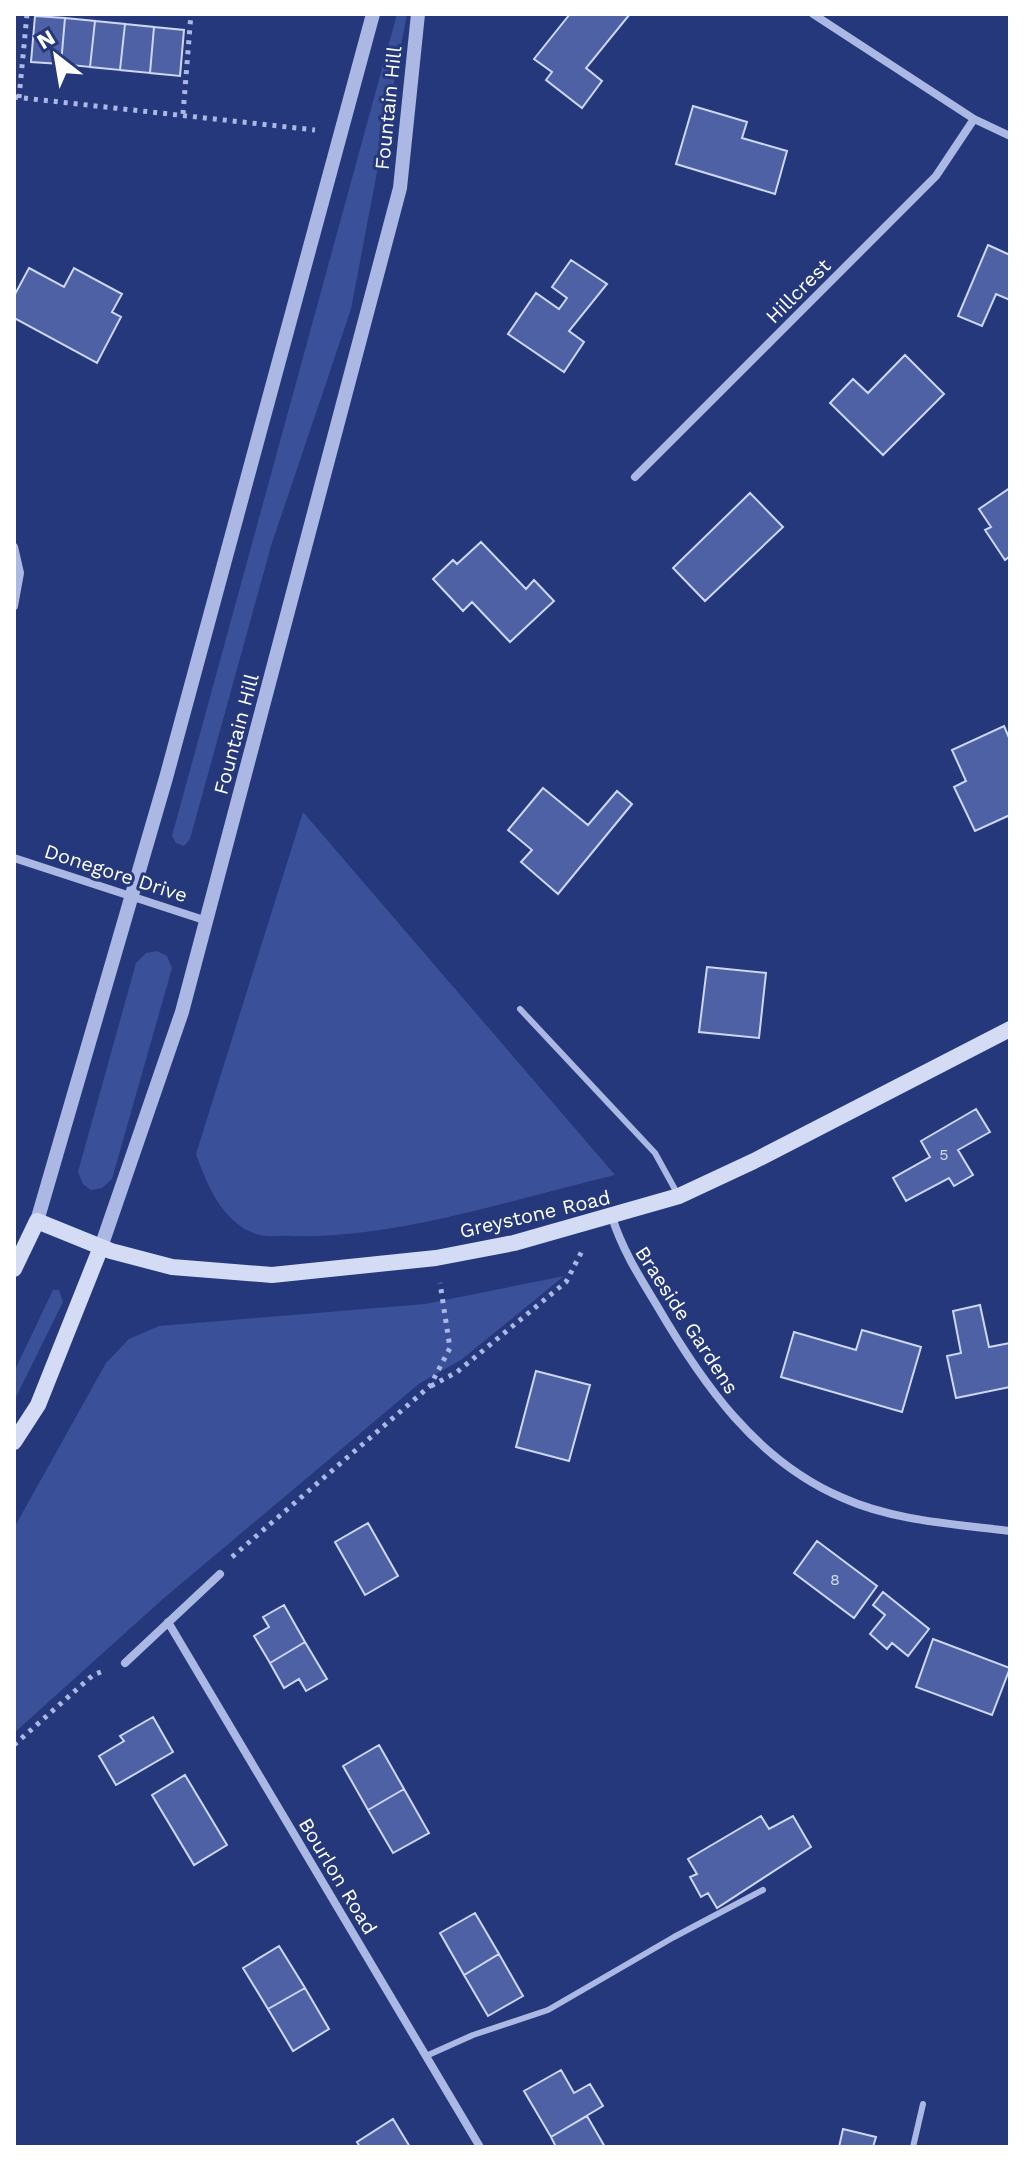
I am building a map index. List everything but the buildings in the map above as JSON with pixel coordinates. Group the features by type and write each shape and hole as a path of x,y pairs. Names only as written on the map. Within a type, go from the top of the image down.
{"main road":[{"name":"Greystone Road","path":"37,1221 101,1247 172,1267 272,1275 436,1258 605,1220 679,1196 754,1161 1010,1029"},
{"name":"Fountain Hill","path":"14,1269 37,1221"},
{"name":"Fountain Hill","path":"14,1442 38,1405 101,1247"}],"street":[{"name":"Fountain Hill","path":"37,1221 133,895 289,336 373,14"},
{"name":"Fountain Hill","path":"101,1247 182,1012 400,188 418,14"},
{"path":"813,14 974,119 1010,136"},
{"name":"Hillcrest","path":"635,477 936,176 974,119"},
{"path":"14,547 20,573 14,606"},
{"name":"Donegore Drive","path":"14,858 207,921"},
{"name":"Braeside Gardens","path":"605,1220 684,1351 728,1413 784,1465 841,1498 869,1508 1010,1531"},
{"path":"125,1663 220,1574"},
{"name":"Bourlon Road","path":"168,1622 480,2147"}],"lane":[{"path":"520,1009 655,1153 679,1196"},
{"path":"426,2056 473,2035 548,2010 763,1890"},
{"path":"913,2147 923,2104"}],"path":[{"path":"27,14 16,98 340,133"},
{"path":"183,114 191,14"},
{"path":"220,1574 231,1557 430,1386 457,1372 566,1282 605,1220"},
{"path":"430,1386 450,1348 436,1258"},
{"path":"14,1745 93,1675 125,1663"}],"shaded area":[{"path":"397,14 407,14 351,309 271,546 190,839 184,846 176,843 172,836"},
{"path":"303,812 615,1175 455,1216 332,1235 260,1235 244,1228 225,1212 205,1178 196,1154"},
{"path":"157,951 167,956 172,968 112,1179 102,1188 91,1190 83,1184 78,1172 136,963 146,953"},
{"path":"564,1276 461,1360 420,1383 164,1598 14,1733 14,1528 106,1363 129,1339 159,1326 425,1304"},
{"path":"53,1290 59,1290 63,1302 14,1401 14,1372"}]}
